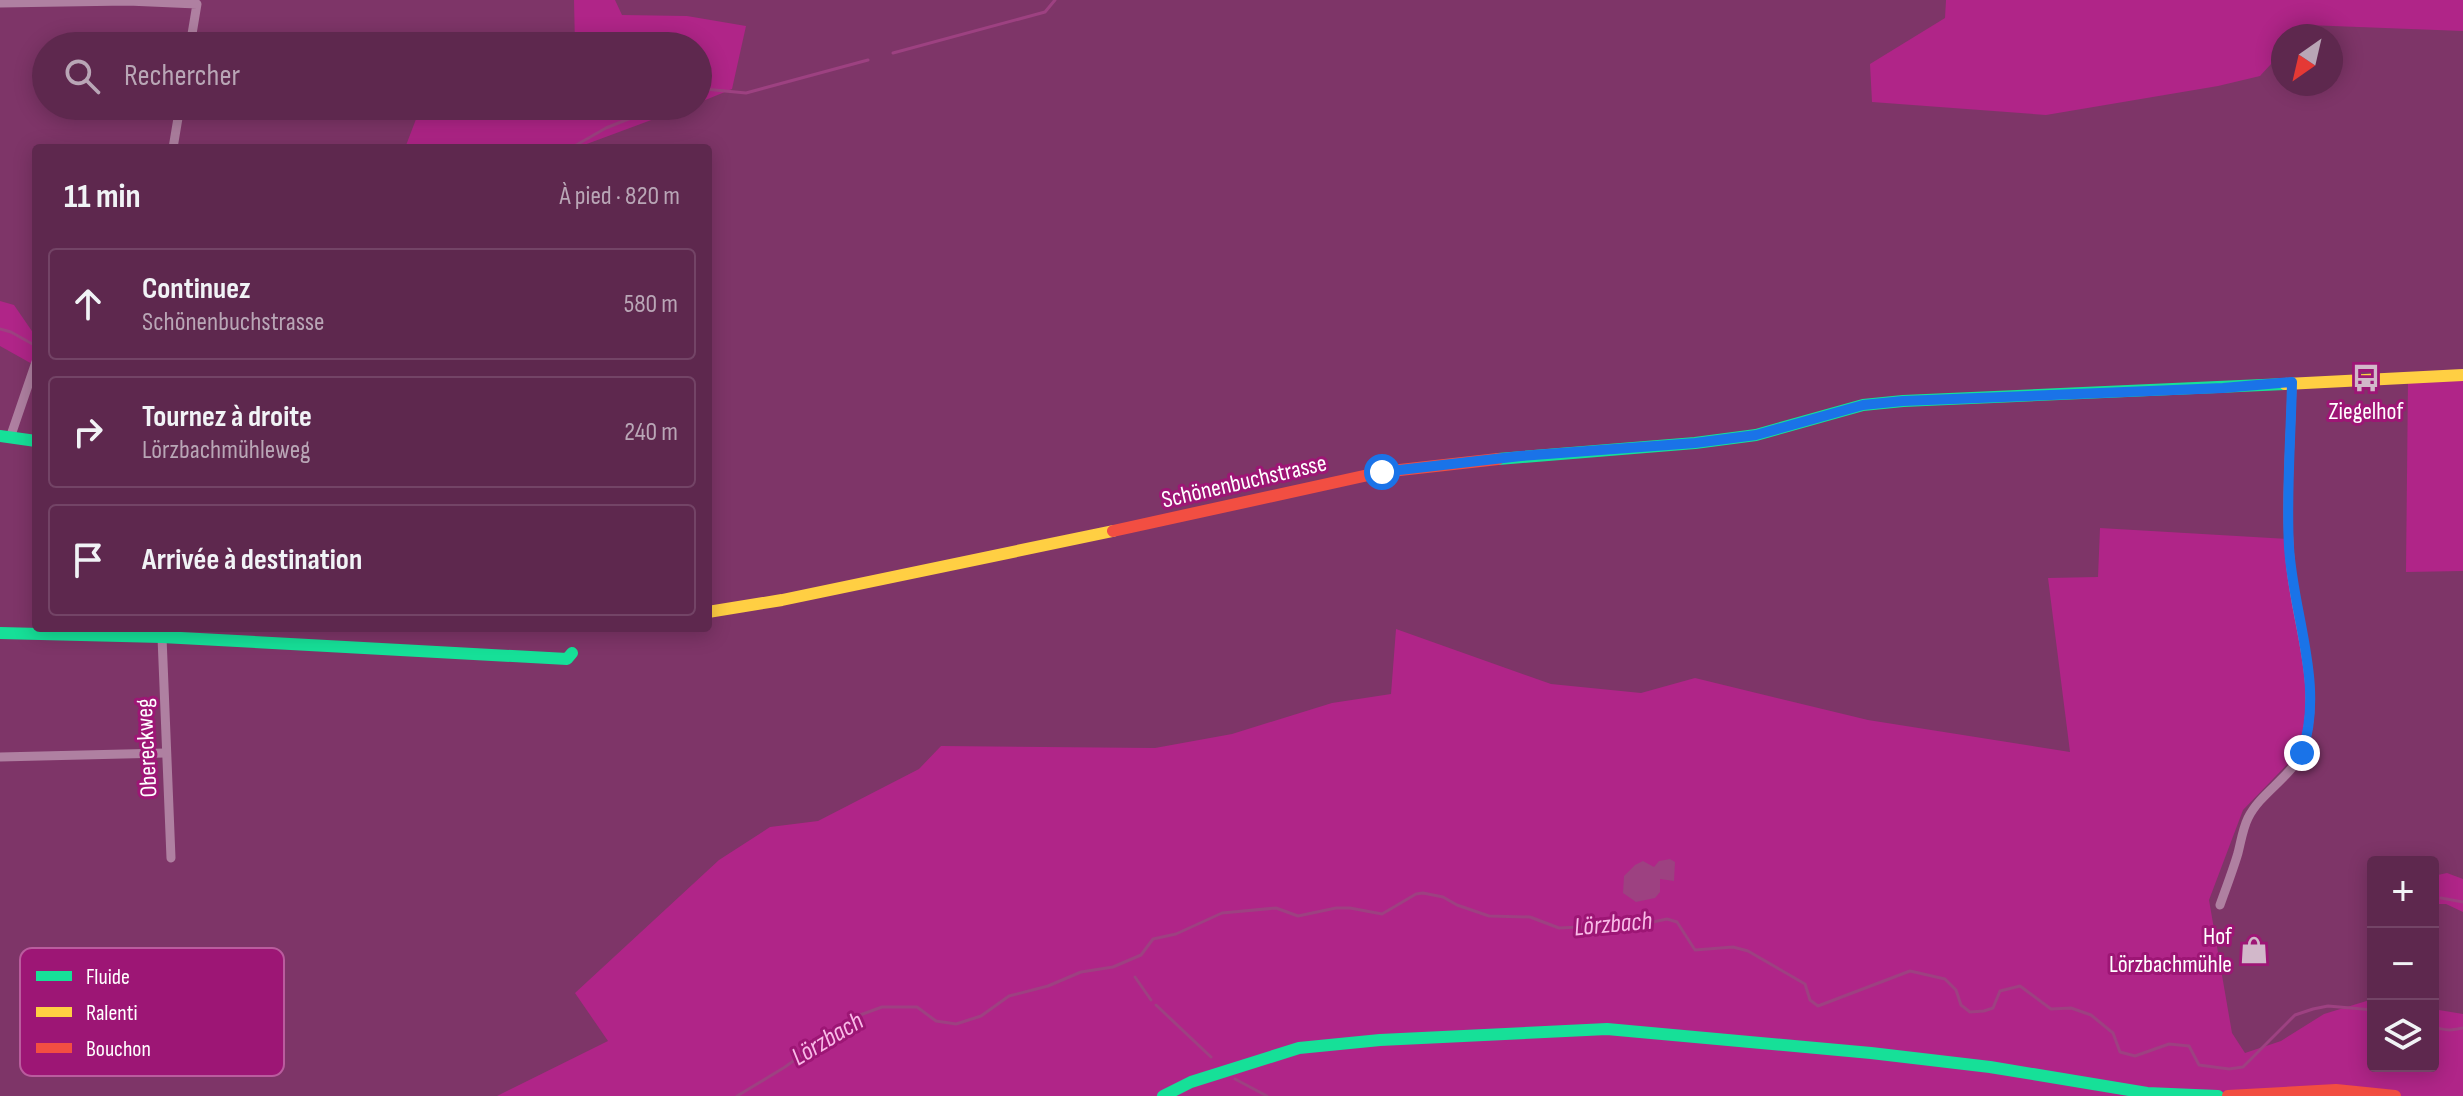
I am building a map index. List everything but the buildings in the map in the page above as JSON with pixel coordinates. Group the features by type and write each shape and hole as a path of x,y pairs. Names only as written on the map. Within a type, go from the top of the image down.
{"street":[{"path":"0,3 128,1 197,4 192,32"},
{"path":"174,144 178,120"},
{"path":"32,372 5,437 32,440"},
{"name":"Schönenbuchstrasse","path":"712,611 995,557 1382,472 1756,435 1863,405 2463,375"},
{"path":"2220,905 2247,819 2259,801 2296,763 2307,733 2310,675 2291,579 2289,543 2292,382"},
{"path":"0,633 35,632"},
{"path":"85,632 567,659 572,653"},
{"name":"Obereckweg","path":"162,637 171,858"},
{"path":"0,757 165,753"},
{"path":"1163,1096 1203,1077 1299,1048 1395,1039 1607,1029 1945,1062 2147,1093 2218,1096"},
{"path":"2228,1096 2336,1090 2395,1096"}],"shaded area":[{"path":"574,0 615,0 622,15 687,16 746,26 732,89 712,97 712,32 575,32"},
{"path":"1946,0 2463,0 2463,31 2343,24 2271,24 2271,64 2260,76 2218,86 2046,115 1872,102 1870,64 1945,18"},
{"path":"416,120 651,120 587,144 407,144"},
{"path":"0,301 14,305 32,331 32,364 0,346"},
{"path":"2463,380 2463,571 2406,572 2408,381"},
{"path":"2100,528 2289,539 2309,689 2301,750 2243,810 2209,900 2232,1033 2245,1053 2281,1041 2324,1014 2367,1001 2367,1072 2439,1072 2439,1010 2463,1014 2463,1096 497,1096 608,1041 575,993 719,860 770,827 818,821 919,769 941,746 1155,748 1232,734 1332,703 1391,694 1396,629 1551,684 1641,693 1695,678 1868,720 2070,752 2048,578 2098,577"},
{"path":"1670,859 1675,862 1674,881 1660,879 1660,892 1655,898 1636,902 1623,893 1624,876 1635,865 1643,861 1654,867 1659,861"},
{"path":"2447,873 2463,879 2463,912 2439,904 2439,875"}],"waterway":[{"path":"893,53 1045,12 1055,0"},
{"path":"712,90 746,93 868,60"},
{"path":"578,144 626,120"},
{"path":"0,329 32,344"},
{"name":"Lörzbach","path":"737,1096 785,1067 852,1018 882,1007 917,1007 936,1021 956,1024 981,1016 1009,996 1048,986 1081,972 1113,967 1141,955 1153,939 1176,934 1222,913 1276,908 1298,916 1350,908 1382,914 1423,893 1443,897 1489,916 1530,917 1559,928 1643,924 1667,919 1677,922 1695,950 1733,947 1748,951 1805,984 1810,1000 1818,1006 1910,971 1945,979 1956,990 1961,1005 1970,1012 1993,1008 2000,991 2020,986 2051,1009 2071,1008 2091,1015 2113,1033 2120,1052 2135,1056 2169,1044 2189,1046 2199,1065 2229,1069 2243,1067 2295,1015 2328,1006 2367,1009"},
{"path":"2441,898 2463,902"},
{"path":"1135,977 1151,1000"},
{"path":"1156,1005 1211,1057"},
{"name":"Lörzbach","path":"2439,1029 2463,1028"},
{"path":"1235,1079 1267,1096"}],"traffic: fast":[{"path":"1498,459 1756,435 1863,405 1903,401 2285,384"},
{"path":"0,436 32,440"},
{"path":"0,633 162,637 567,659 572,653"},
{"path":"1163,1096 1191,1082 1299,1048 1380,1040 1607,1029 1871,1053 1990,1067 2147,1093 2218,1096"}],"traffic: slow":[{"path":"2285,384 2463,375"},
{"path":"712,611 782,600 1113,531"}],"traffic: jam":[{"path":"1113,531 1382,472 1498,459"},
{"path":"2228,1096 2336,1090 2395,1096"}],"place":[{"name":"Ziegelhof","path":"2366,378"},
{"name":"Hof Lörzbachmühle","path":"2254,950"}],"route":[{"path":"1382,472 1521,456 1650,448 1756,435 1863,405 1903,401 2223,388 2292,382 2291,579 2310,675 2311,702 2302,753"}]}
